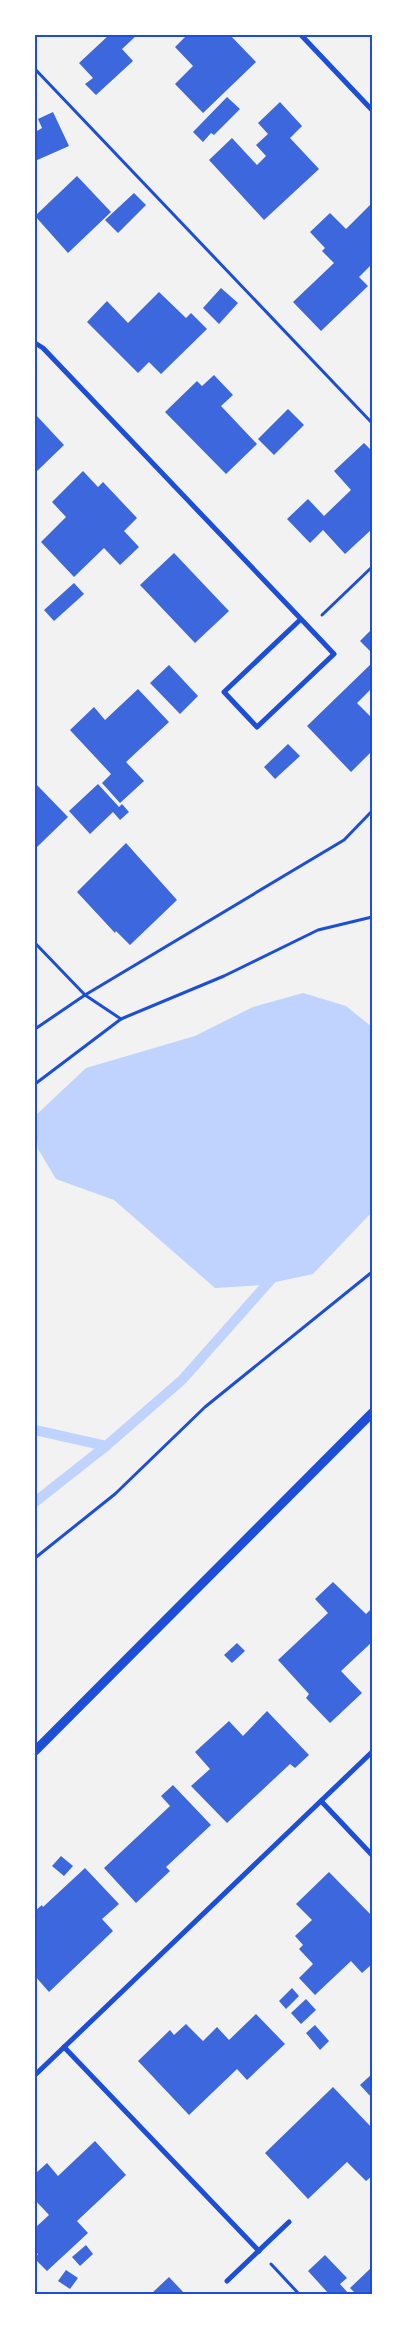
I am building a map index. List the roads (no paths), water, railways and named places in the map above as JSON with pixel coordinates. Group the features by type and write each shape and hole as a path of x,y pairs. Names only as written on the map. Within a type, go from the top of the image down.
{"street":[{"path":"301,35 372,110"},
{"path":"35,343 43,348 301,619 308,628 334,654 256,727 224,692 301,619"},
{"path":"35,1751 372,1413"},
{"path":"35,2075 372,1752"},
{"path":"321,1801 372,1855"},
{"path":"64,2047 259,2251"},
{"path":"228,2281 290,2222"}],"water":[{"path":"303,993 346,1006 372,1027 372,1212 313,1274 262,1285 215,1288 114,1200 56,1179 38,1149 35,1116 86,1068 195,1036 253,1007"}],"waterway":[{"path":"35,1502 106,1446 182,1380 276,1274"},
{"path":"35,1430 106,1446"}]}
